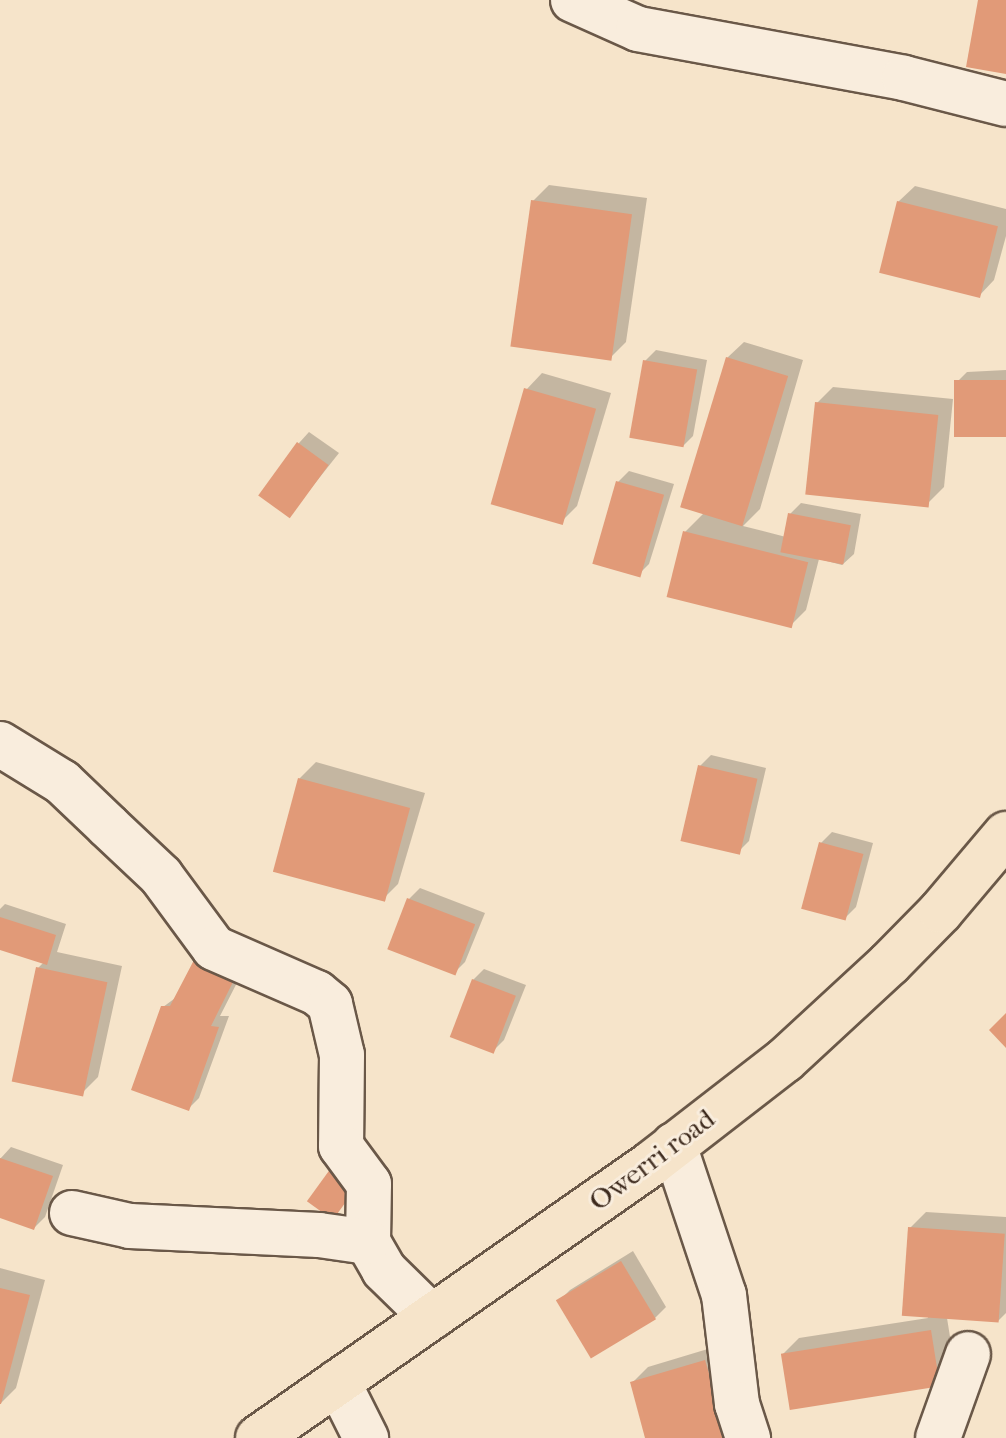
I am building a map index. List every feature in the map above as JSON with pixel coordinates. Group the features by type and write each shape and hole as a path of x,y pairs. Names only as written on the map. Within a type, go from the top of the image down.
{"main road":[{"name":"Owerri road","path":"258,1438 674,1145 785,1060 889,964 941,911 1006,834"}],"street":[{"path":"573,0 638,29 904,78 1006,104"},
{"path":"0,744 74,793 161,876 206,941 220,952 317,993 330,1004 342,1055 341,1146 369,1184 368,1242 384,1270 432,1317"},
{"path":"674,1145 724,1295 737,1404 748,1438"},
{"path":"72,1213 130,1226 319,1235 368,1242"},
{"path":"938,1438 968,1354"},
{"path":"338,1382 366,1438"}],"building":[{"path":"978,0 1006,0 1006,74 966,67"},
{"path":"531,200 632,214 611,361 510,347"},
{"path":"897,201 998,226 980,298 879,273"},
{"path":"726,357 788,376 742,526 680,507"},
{"path":"643,360 697,370 683,447 629,438"},
{"path":"954,380 1006,380 1006,437 954,437"},
{"path":"524,388 596,409 563,525 491,504"},
{"path":"815,402 938,415 929,507 805,494"},
{"path":"297,442 329,465 290,518 258,495"},
{"path":"616,481 664,495 640,577 592,564"},
{"path":"788,513 851,525 843,564 780,552"},
{"path":"683,531 808,562 792,628 667,597"},
{"path":"698,765 757,779 740,855 680,841"},
{"path":"298,778 410,808 385,902 273,872"},
{"path":"819,842 863,854 846,921 801,909"},
{"path":"407,898 475,924 455,976 387,949"},
{"path":"0,917 56,935 47,965 0,950"},
{"path":"194,960 234,980 211,1026 219,1027 189,1111 131,1090 161,1006 170,1006"},
{"path":"36,967 107,982 83,1097 12,1081"},
{"path":"472,979 516,996 494,1054 450,1037"},
{"path":"1006,1013 1006,1048 989,1030"},
{"path":"0,1158 53,1176 34,1230 0,1218"},
{"path":"331,1168 357,1187 333,1220 307,1201"},
{"path":"908,1227 1005,1234 999,1323 902,1316"},
{"path":"621,1261 656,1319 591,1358 556,1300"},
{"path":"0,1288 30,1295 1,1404 0,1404"},
{"path":"931,1330 940,1386 790,1410 781,1354"},
{"path":"705,1360 728,1438 645,1438 630,1382"}]}
